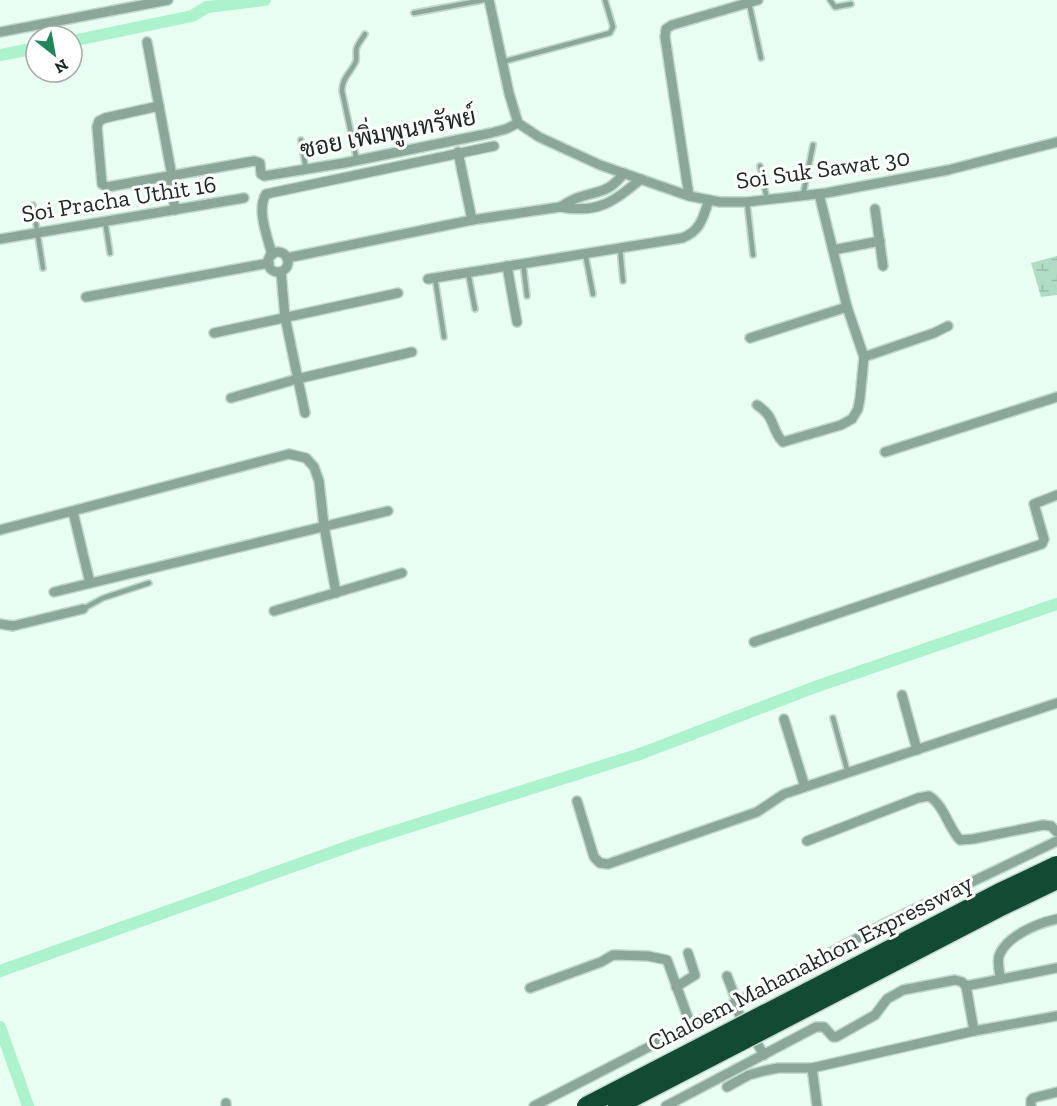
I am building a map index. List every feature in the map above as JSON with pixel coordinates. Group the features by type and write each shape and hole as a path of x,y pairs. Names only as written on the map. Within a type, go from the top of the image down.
{"highway":[{"name":"Chaloem Mahanakhon Expressway","path":"586,1106 998,893 1057,865"},
{"name":"Chaloem Mahanakhon Expressway","path":"617,1106 996,909 1057,880"}],"street":[{"path":"0,32 168,0"},
{"path":"489,0 508,93 518,123"},
{"path":"689,196 665,37 666,29 672,25 754,1"},
{"path":"147,42 172,178 174,210"},
{"path":"159,106 105,117 99,121 97,127 101,180 102,184 107,187 172,178"},
{"name":"ซอย เพิ่มพูนทรัพย์","path":"172,178 254,161 260,163 261,174 264,176 306,170 506,129 518,123"},
{"name":"Soi Suk Sawat 30","path":"518,123 539,137 600,165 689,196 709,200 747,202 819,194 948,170 1057,142"},
{"path":"281,272 272,270 262,209 262,200 266,194 494,146"},
{"path":"458,152 472,220"},
{"path":"560,207 577,198 610,188 624,173"},
{"path":"86,297 270,259 280,253 287,258 472,220 560,207 579,210 615,200 641,179"},
{"path":"757,405 768,413 777,436 783,442 841,425 852,418 858,409 863,384 864,357 847,307 819,194"},
{"name":"Soi Pracha Uthit 16","path":"0,239 243,198"},
{"path":"431,279 690,235 699,227 709,200"},
{"path":"875,209 883,266"},
{"path":"833,250 880,241"},
{"path":"281,272 287,267 287,258"},
{"path":"507,266 517,322"},
{"path":"281,272 285,317 305,413"},
{"path":"214,333 398,293"},
{"path":"750,339 847,307"},
{"path":"864,357 948,326"},
{"path":"231,398 297,379 412,352"},
{"path":"885,452 1057,397"},
{"path":"0,530 289,454 306,458 314,466 319,481 324,526 336,593"},
{"path":"754,642 1042,544 1044,539 1034,504 1057,495"},
{"path":"54,592 388,511"},
{"path":"73,512 90,583"},
{"path":"274,611 402,573"},
{"path":"0,624 13,626 83,609"},
{"path":"902,695 917,750"},
{"path":"577,801 594,857 600,863 608,864 757,812 774,799 805,787 1057,703"},
{"path":"784,719 805,787"},
{"path":"807,841 918,798 929,796 938,804 960,840 1043,825 1051,826 1057,832"},
{"path":"534,1106 882,925 1057,842"},
{"path":"603,1106 980,911 1057,874"},
{"path":"1000,980 999,956 1012,938 1043,922 1057,919"},
{"path":"676,987 695,975 688,953"},
{"path":"530,988 618,954 663,958 667,960 691,1026"},
{"path":"966,986 1057,968"},
{"path":"727,976 735,1003 764,1055"},
{"path":"666,1106 819,1026 824,1027 833,1037 836,1037 875,1015 887,999 903,990 955,980 962,982 966,986 974,1031"},
{"path":"726,1087 749,1075 763,1071 778,1068 812,1068 974,1031 1057,1016"},
{"path":"812,1068 817,1104"},
{"path":"1031,1106 1033,1098 1057,1092"}],"lane":[{"path":"414,13 484,0"},
{"path":"502,62 610,33 613,27 605,0"},
{"path":"830,0 835,7 851,4"},
{"path":"754,1 761,58"},
{"path":"357,160 342,82 357,58 356,48 365,34"},
{"path":"301,140 306,170"},
{"path":"803,196 813,145"},
{"path":"760,166 768,200"},
{"path":"747,202 753,255"},
{"path":"33,206 43,268"},
{"path":"105,221 110,253"},
{"path":"620,248 623,281"},
{"path":"585,253 593,294"},
{"path":"523,263 527,296"},
{"path":"468,272 475,309"},
{"path":"431,279 444,337"},
{"path":"83,609 103,598 149,583"},
{"path":"833,718 849,773"}],"green space":[{"path":"1057,256 1057,295 1041,297 1031,263"}],"waterway":[{"path":"84,38 192,16 207,7 265,0"},
{"path":"0,55 24,50"},
{"path":"0,971 361,842 640,754 815,687 1057,604"},
{"path":"0,1027 28,1106"}]}
